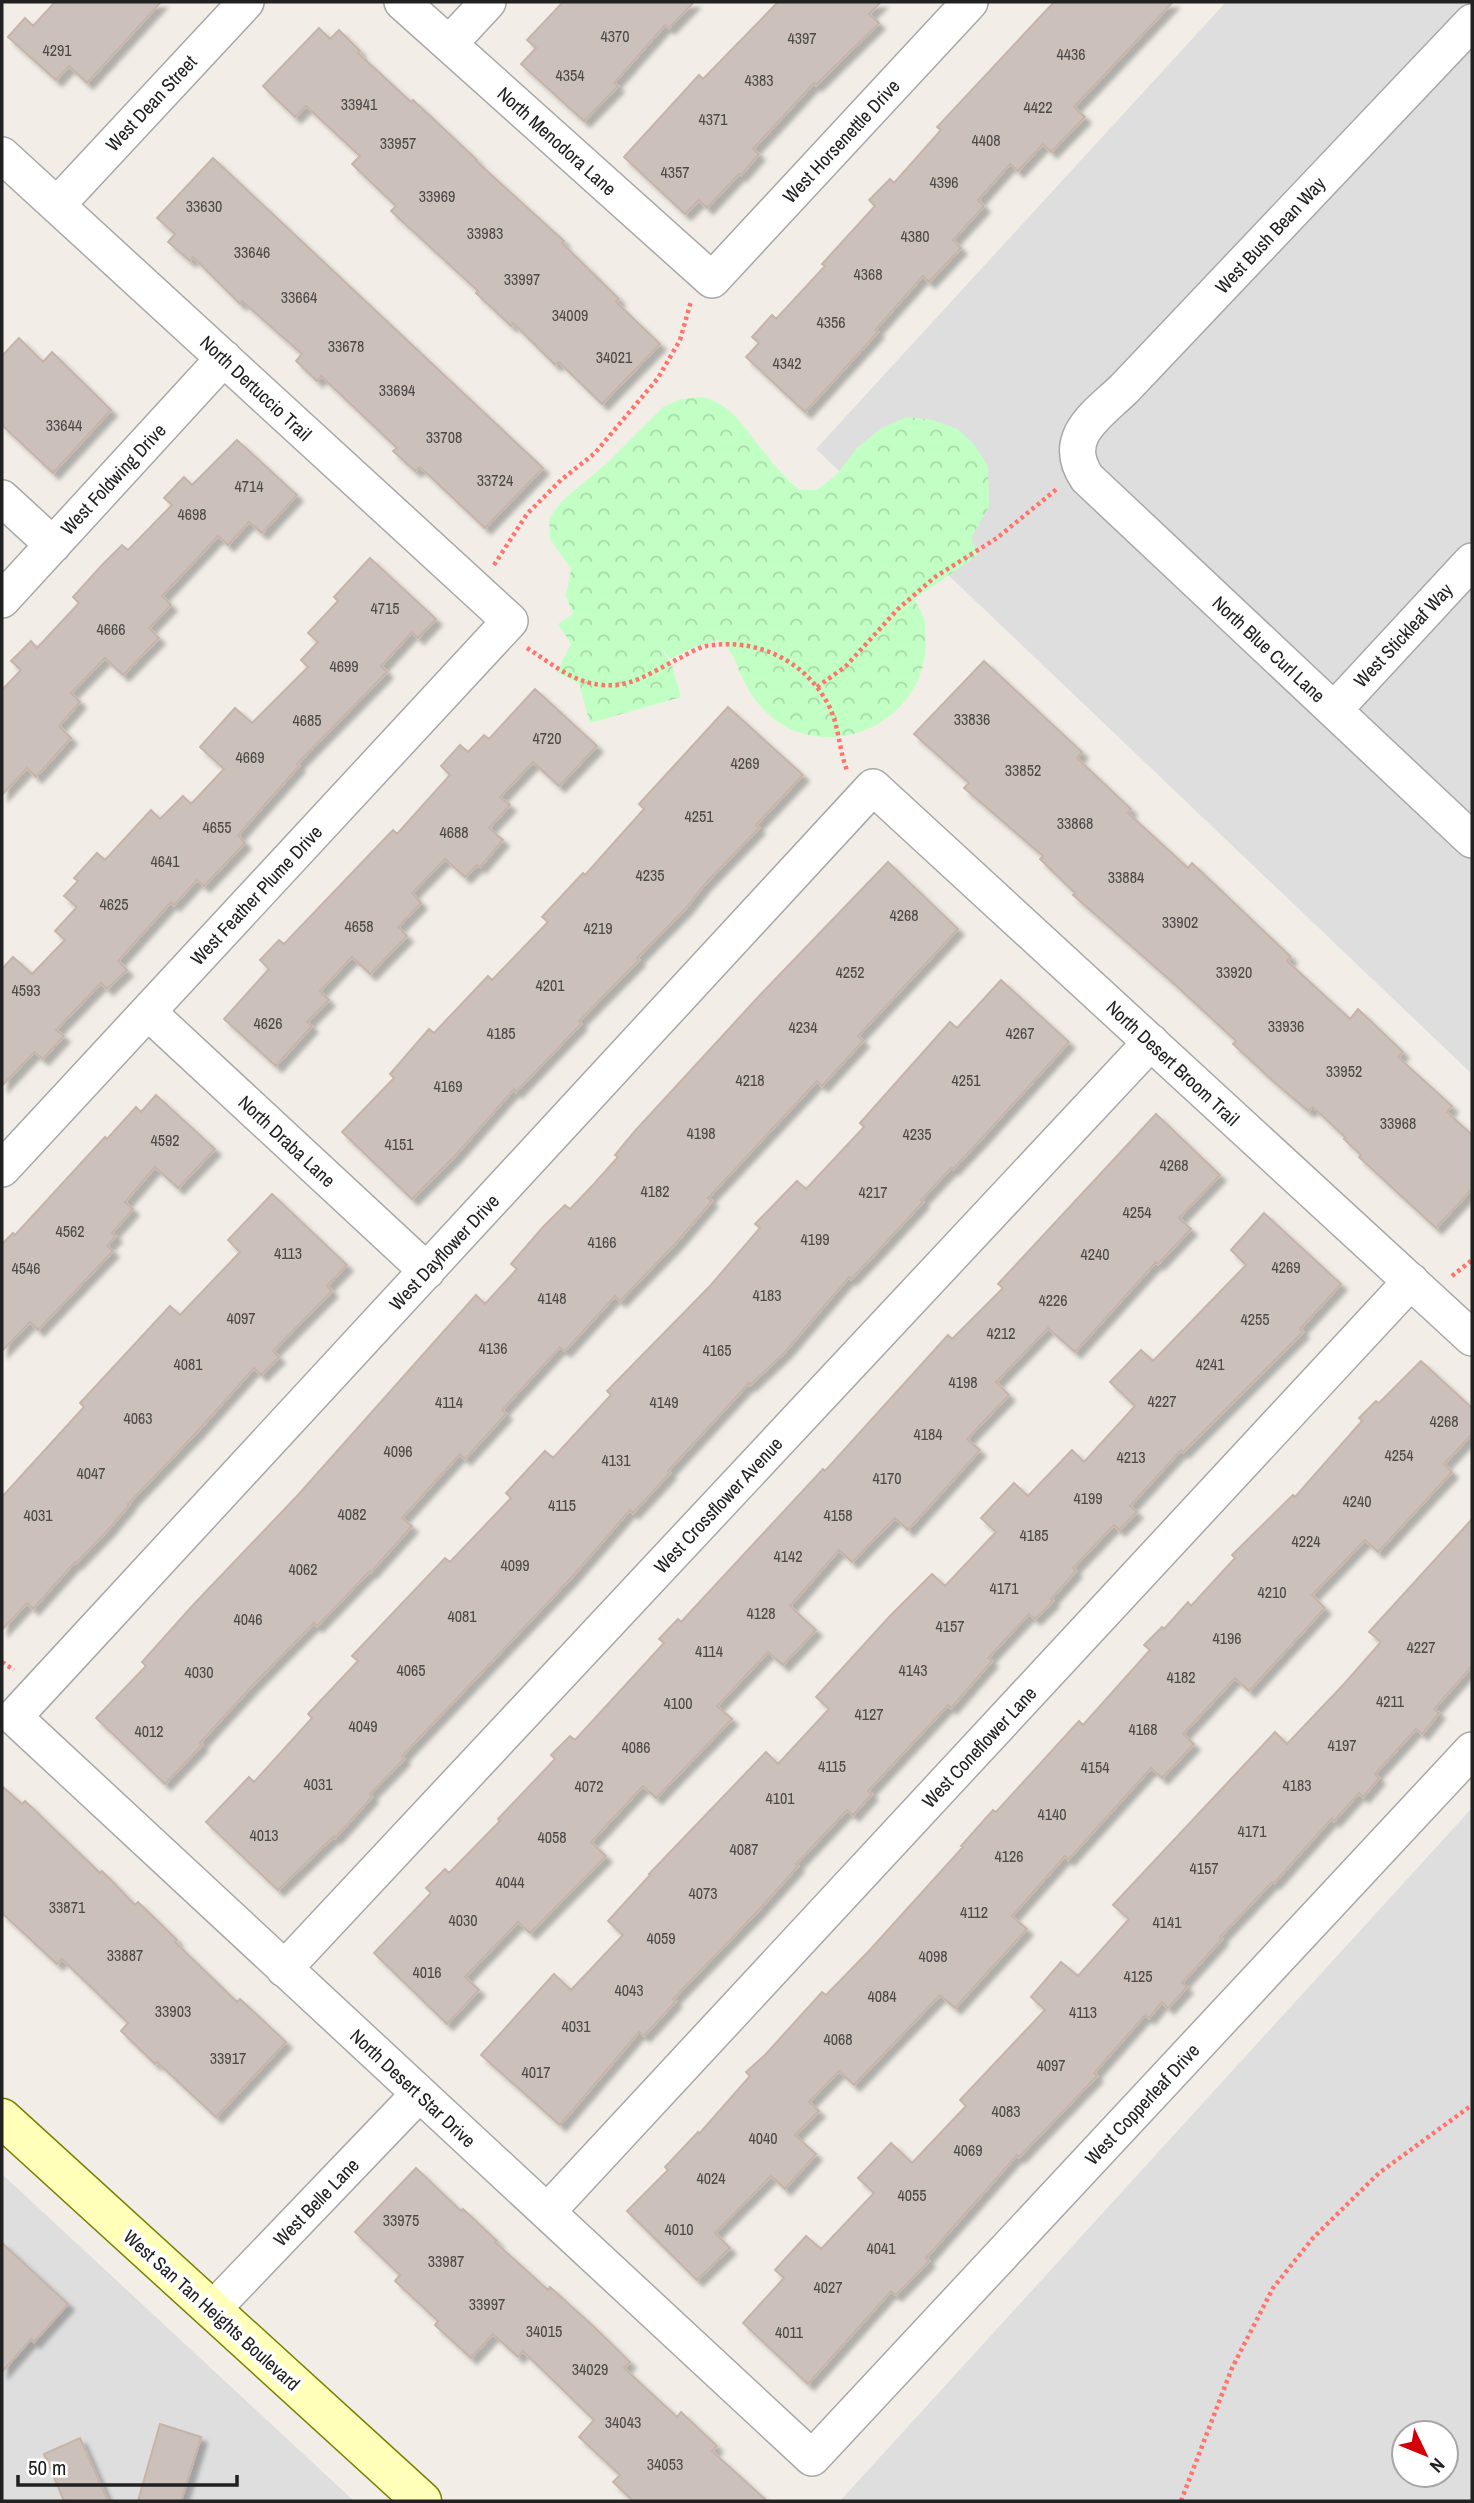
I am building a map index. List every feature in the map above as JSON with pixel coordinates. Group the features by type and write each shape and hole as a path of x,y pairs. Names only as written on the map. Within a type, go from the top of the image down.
{"street":[{"name":"West Dean Street","path":"57,205 246,2"},
{"name":"North Menodora Lane","path":"402,2 707,275"},
{"path":"449,44 488,2"},
{"name":"West Horsenettle Drive","path":"707,275 970,2"},
{"path":"1464,2 1472,9"},
{"name":"West Bush Bean Way","path":"1079,461 1077,440 1088,424 1472,22"},
{"name":"North Dertuccio Trail","path":"2,155 476,590 505,626"},
{"name":"West Foldwing Drive","path":"2,600 224,358"},
{"name":"North Blue Curl Lane","path":"1079,461 1087,478 1472,840"},
{"path":"2,498 53,545"},
{"name":"West Stickleaf Way","path":"1334,710 1472,561"},
{"name":"West Feather Plume Drive","path":"2,1169 505,626"},
{"name":"North Desert Broom Trail","path":"861,781 1151,1042 1472,1338"},
{"name":"West Dayflower Drive","path":"14,1717 427,1271 861,781"},
{"name":"North Draba Lane","path":"148,1012 427,1271"},
{"name":"West Crossflower Avenue","path":"285,1969 1151,1042"},
{"name":"West Coneflower Lane","path":"547,2212 1411,1281"},
{"name":"North Desert Star Drive","path":"14,1717 812,2458"},
{"name":"West Copperleaf Drive","path":"812,2458 1472,1749"},
{"name":"West Belle Lane","path":"212,2310 419,2094"},
{"name":"West San Tan Heights Boulevard","path":"7,2134 212,2310 422,2501"}],"path":[{"path":"476,590 527,514 561,480 594,453 644,396 669,362 680,340 687,313 707,275"},
{"path":"817,687 845,667 898,609 935,576 997,538 1079,461"},
{"path":"505,626 576,680 604,686 644,678 704,646 743,644 775,653 801,671 817,687 831,710 840,751 861,781"},
{"path":"1181,2501 1232,2368 1273,2288 1314,2238 1379,2173 1472,2105"}],"shaded area":[{"path":"1226,2 1472,2 1472,1074 816,449"},
{"path":"1472,1808 1472,2501 840,2501"},
{"path":"2,2174 354,2501 2,2501"}],"green space":[{"path":"704,397 732,413 777,468 799,490 817,490 837,474 857,448 880,429 906,417 933,420 957,429 973,443 988,466 989,506 971,538 978,555 914,599 925,623 923,664 915,687 901,706 883,721 862,731 839,737 815,736 790,729 775,720 757,702 731,652 718,640 670,659 657,642 672,665 681,697 590,723 579,684 557,672 571,644 558,624 573,614 566,596 571,569 550,539 549,518 563,500 607,463 663,407 681,399"}],"building":[{"path":"55,2 161,2 87,83 69,66 56,80 8,37 25,18 33,26"},
{"path":"563,2 694,2 669,28 665,25 614,83 618,86 584,121 521,64 536,48 527,40"},
{"path":"778,2 881,2 869,14 879,23 816,85 814,83 753,149 759,154 741,175 739,174 707,208 699,200 685,214 624,157 699,75 703,79"},
{"path":"1054,2 1173,2 1074,107 1085,117 1051,152 1043,144 1018,171 1010,164 978,200 984,206 953,240 961,248 929,282 923,276 875,330 878,332 805,412 746,357 759,343 752,337 772,315 776,319 825,266 822,264 875,206 869,200 890,179 894,183 941,130 937,127"},
{"path":"319,28 330,39 339,30 360,51 358,53 411,102 413,100 564,241 562,243 619,299 616,302 660,344 602,404 559,362 555,365 513,323 511,326 476,293 478,291 391,211 396,206 352,164 360,156 306,106 295,117 263,86"},
{"path":"213,158 543,468 485,528 420,467 415,471 393,451 397,448 321,376 317,381 296,361 302,354 242,301 240,304 193,257 190,261 168,242 175,234 157,218"},
{"path":"19,338 43,362 52,352 111,410 53,473 2,425 2,356"},
{"path":"237,440 297,495 262,533 249,522 228,545 218,536 162,596 171,605 149,628 159,638 123,675 105,658 71,693 80,702 59,726 71,738 36,777 27,768 2,795 2,690 21,670 11,661 31,641 37,648 79,603 73,597 102,565 122,545 128,550 172,505 164,498 184,477 192,485"},
{"path":"370,558 436,619 418,638 412,632 381,666 387,672 297,764 299,766 238,835 245,843 204,886 197,880 174,905 171,902 118,961 127,970 107,989 101,983 56,1030 64,1036 43,1059 34,1052 2,1086 2,969 13,957 32,974 65,940 55,931 77,907 64,896 78,881 74,878 97,853 105,860 151,810 160,819 183,796 191,804 224,769 200,747 235,708 252,723 308,667 301,660 318,642 308,633 338,601 334,597"},
{"path":"984,661 1082,752 1077,758 1131,809 1128,813 1188,868 1192,863 1291,957 1287,961 1350,1019 1358,1009 1403,1052 1398,1057 1452,1106 1447,1112 1472,1135 1472,1189 1436,1228 1359,1157 1361,1155 1344,1139 1346,1138 1313,1107 1308,1111 1273,1081 1233,1044 1236,1041 1073,895 1075,893 1040,859 1043,856 964,788 969,783 914,734"},
{"path":"535,689 597,746 559,786 533,762 500,797 510,805 489,828 503,840 480,867 477,865 465,877 445,859 412,893 421,903 398,927 407,936 370,974 352,957 320,991 329,1000 307,1022 312,1026 276,1066 224,1019 269,969 260,960 279,940 284,944 393,830 397,834 450,775 441,766 460,745 468,752 484,735 489,739"},
{"path":"728,707 803,775 756,825 759,828 637,958 639,960 579,1021 581,1024 516,1092 514,1089 455,1156 412,1199 342,1132 394,1078 390,1074 429,1029 434,1033 488,976 492,980 548,922 542,917 583,873 585,875 644,809 639,804"},
{"path":"888,862 958,929 858,1036 863,1041 822,1086 817,1081 708,1198 712,1201 676,1243 620,1301 615,1296 565,1351 560,1347 502,1410 506,1414 465,1459 460,1454 402,1518 412,1526 371,1572 317,1626 314,1623 251,1687 165,1784 96,1718 146,1666 142,1662 194,1604 298,1495 476,1295 485,1304 517,1269 511,1264 543,1227 565,1205 570,1209 593,1185 618,1157 615,1155 634,1132"},
{"path":"1001,980 1069,1042 983,1137 921,1200 923,1202 874,1255 851,1279 849,1277 785,1352 750,1385 749,1383 633,1513 630,1510 572,1577 402,1756 404,1759 370,1794 372,1797 335,1838 334,1836 278,1890 206,1822 249,1777 254,1782 312,1718 308,1714 358,1661 352,1656 445,1558 450,1562 511,1498 506,1493 545,1451 553,1458 611,1395 607,1391 710,1286 760,1228 755,1224 797,1181 806,1189 864,1127 860,1123 950,1022 957,1028"},
{"path":"156,1095 215,1149 178,1188 155,1167 125,1202 133,1209 112,1233 116,1236 107,1246 113,1251 38,1330 30,1322 2,1351 2,1244 13,1233 15,1235 136,1107 141,1112"},
{"path":"1156,1114 1220,1175 1179,1218 1191,1229 1158,1264 1156,1262 1075,1352 1048,1328 996,1382 1009,1395 967,1439 980,1450 908,1530 895,1518 852,1562 839,1550 790,1606 816,1630 783,1665 768,1652 717,1706 732,1719 656,1798 643,1786 591,1842 606,1856 530,1933 518,1922 465,1977 479,1990 447,2024 374,1953 431,1893 426,1888 445,1869 449,1873 500,1821 498,1819 555,1759 551,1755 570,1736 575,1740 664,1643 659,1639 678,1619 681,1622 823,1469 825,1471 948,1335 952,1339 1003,1288 998,1284"},
{"path":"272,1194 347,1265 327,1286 332,1291 273,1351 279,1357 261,1375 254,1368 33,1609 27,1603 2,1630 2,1497 84,1407 80,1403 170,1306 180,1315 240,1252 228,1240"},
{"path":"1264,1213 1341,1284 1300,1329 1303,1332 1183,1452 1181,1450 1130,1506 1137,1512 1119,1530 1114,1525 1073,1568 1076,1571 1035,1619 1029,1614 988,1658 992,1661 951,1708 948,1705 868,1791 872,1794 853,1815 847,1810 796,1864 798,1866 758,1911 673,1999 676,2001 644,2036 639,2032 560,2125 481,2055 554,1974 571,1990 623,1935 608,1921 649,1874 766,1752 778,1764 829,1709 816,1697 890,1616 932,1574 945,1586 996,1532 981,1518 1014,1483 1028,1496 1072,1450 1084,1462 1135,1406 1110,1382 1141,1350 1153,1361 1246,1265 1231,1250"},
{"path":"1421,1361 1472,1408 1472,1434 1444,1464 1452,1472 1378,1552 1365,1540 1312,1595 1325,1608 1249,1691 1235,1678 1183,1734 1194,1744 1162,1778 1151,1768 1068,1860 1065,1856 1012,1916 1027,1929 955,2008 940,1995 854,2085 839,2071 809,2102 819,2111 795,2135 816,2154 785,2189 771,2176 715,2233 730,2248 697,2280 627,2211 668,2170 665,2167 698,2132 699,2134 750,2076 746,2072 822,1992 826,1995 868,1952 993,1810 996,1812 1079,1721 1083,1725 1150,1650 1144,1645 1162,1627 1164,1629 1188,1602 1191,1606 1235,1558 1232,1555 1293,1495 1295,1497 1362,1421 1359,1418 1376,1401 1379,1403"},
{"path":"1472,1519 1472,1666 1434,1709 1439,1713 1422,1734 1416,1729 1375,1774 1379,1778 1363,1797 1359,1793 1334,1821 1332,1818 1274,1883 1272,1882 1220,1937 1222,1939 1182,1983 1187,1987 1168,2008 1162,2002 1149,2018 1145,2015 1094,2073 1097,2076 1019,2157 1017,2155 926,2258 929,2261 896,2295 891,2291 808,2384 743,2323 784,2278 775,2270 806,2236 821,2249 874,2193 858,2178 891,2143 912,2163 966,2106 960,2100 1045,2010 1031,1997 1061,1962 1078,1976 1129,1919 1113,1905 1275,1732 1287,1744 1344,1684 1381,1642 1369,1632"},
{"path":"2,1786 22,1804 25,1801 135,1905 138,1902 237,2002 240,1999 286,2042 216,2117 121,2031 128,2023 62,1959 57,1964 2,1913"},
{"path":"416,2168 548,2290 550,2287 592,2325 630,2362 624,2368 677,2417 681,2412 717,2446 712,2451 767,2501 633,2501 613,2482 620,2475 579,2437 594,2420 523,2351 518,2357 493,2334 471,2358 435,2325 438,2321 395,2281 400,2275 355,2232"},
{"path":"2,2243 68,2304 34,2342 31,2339 2,2372"},
{"path":"160,2424 201,2437 181,2501 138,2501"},
{"path":"80,2438 108,2501 64,2501 44,2454"}]}
